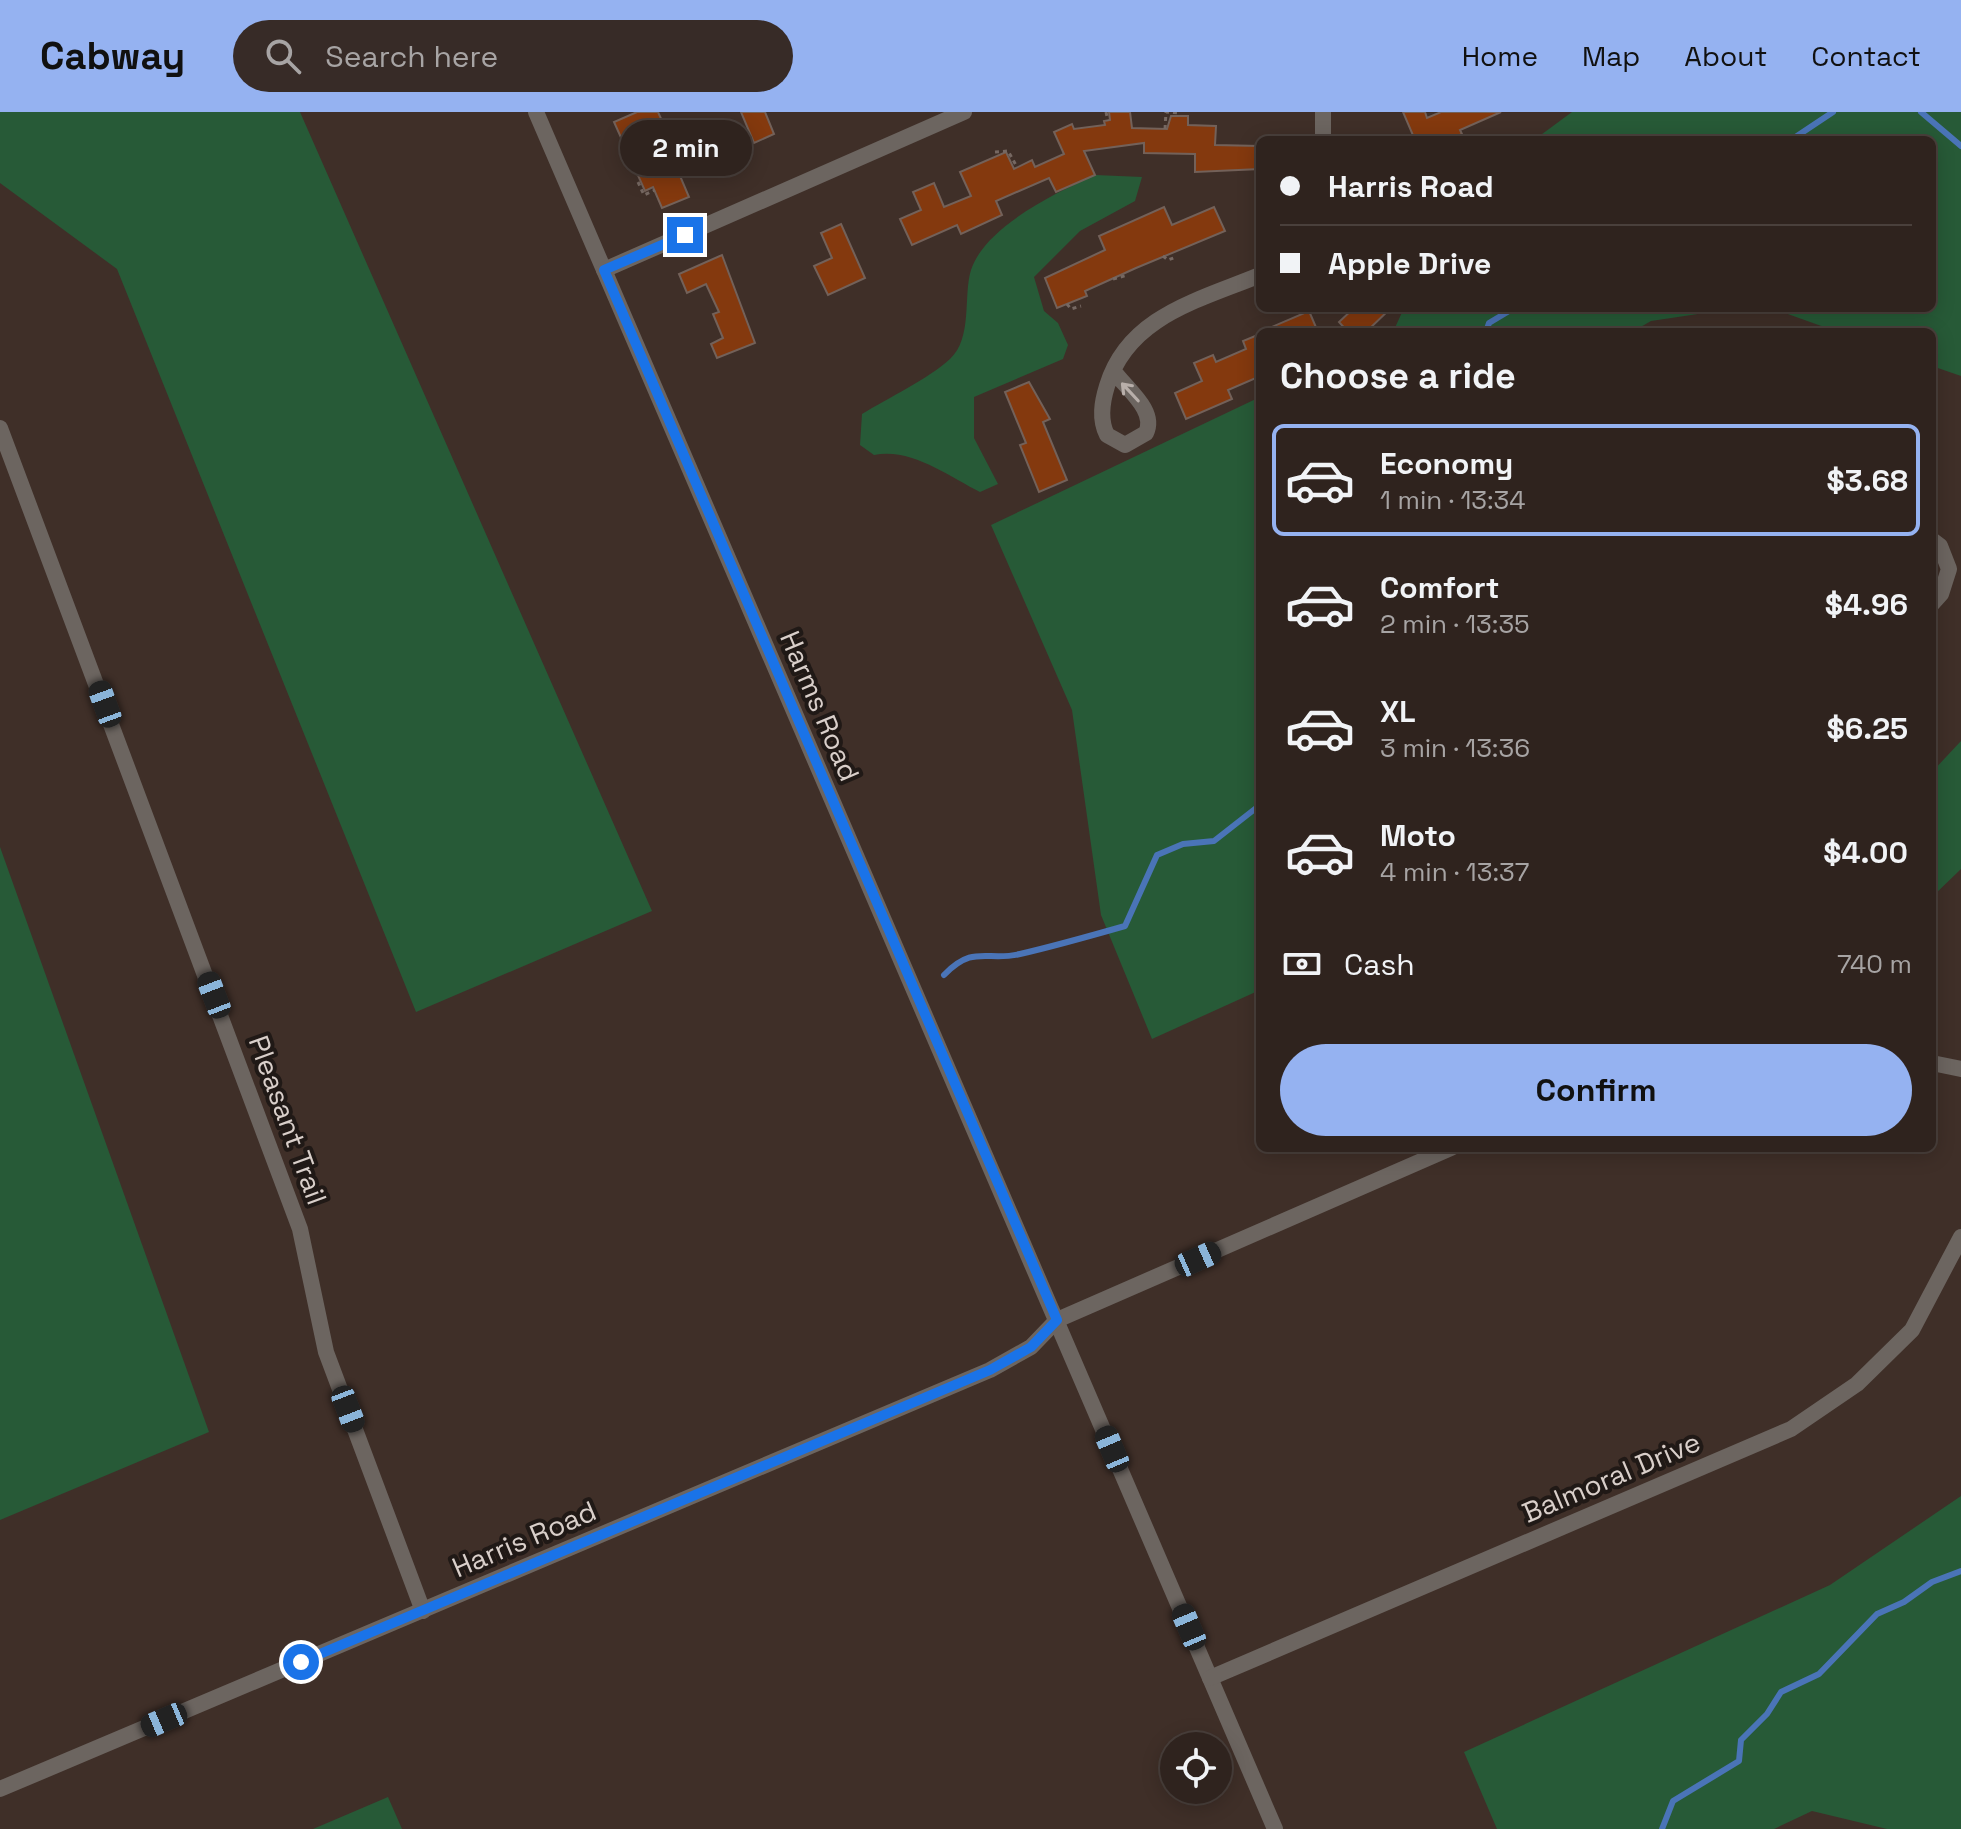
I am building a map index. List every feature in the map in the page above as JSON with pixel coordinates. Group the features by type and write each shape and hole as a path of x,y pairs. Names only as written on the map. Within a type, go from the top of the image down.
{"street":[{"name":"Harms Road","path":"536,112 1275,1829"},
{"path":"604,270 964,112"},
{"path":"1323,112 1323,136"},
{"path":"1113,370 1124,349 1148,325 1256,277"},
{"name":"Pleasant Trail","path":"0,428 300,1229 326,1352 423,1611"},
{"path":"1936,543 1949,569 1941,594 1936,600"},
{"path":"1936,1064 1961,1069"},
{"path":"1057,1320 1442,1152"},
{"name":"Balmoral Drive","path":"1210,1678 1791,1429 1857,1384 1912,1330 1961,1237"},
{"name":"Harris Road","path":"0,1789 990,1370 1031,1347 1057,1320"}],"path":[{"path":"1106,112 1108,121"},
{"path":"1165,129 1166,112 1180,113"},
{"path":"995,152 1008,151 1017,167"},
{"path":"638,182 644,195 655,190"},
{"path":"1163,256 1168,260 1176,257"},
{"path":"1113,279 1128,275"},
{"path":"1067,304 1071,309 1081,306"}],"green space":[{"path":"0,112 300,112 652,911 416,1012 117,269 0,183"},
{"path":"1572,112 1961,112 1961,376 1936,367 1936,328 1827,328 1782,312 1936,312 1936,136 1539,136"},
{"path":"1095,175 1142,177 1135,201 1080,231 1034,277 1044,311 1058,323 1068,345 1063,359 974,397 974,438 998,484 980,492 915,459 901,455 874,455 860,445 862,414 931,374 957,350 965,328 971,270 991,240 1023,213"},
{"path":"1402,312 1711,312 1651,321 1639,328 1395,328"},
{"path":"1256,399 1256,992 1152,1039 1101,915 1072,710 991,525"},
{"path":"1961,741 1961,869 1936,893 1936,768"},
{"path":"0,847 209,1432 0,1520"},
{"path":"1961,1496 1961,1829 1887,1829 1812,1811 1774,1829 1497,1829 1464,1752 1830,1585"},
{"path":"388,1797 402,1829 313,1829"}],"building":[{"path":"637,112 658,112 663,123 651,128 664,160 672,157 689,197 662,208 653,187 645,191 614,122"},
{"path":"741,112 765,112 774,134 754,143"},
{"path":"1109,112 1130,112 1132,128 1167,129 1171,116 1188,116 1188,125 1216,126 1215,145 1256,146 1256,169 1195,172 1195,154 1144,153 1144,143 1084,151 1095,175 1056,192 1049,178 996,201 1002,215 961,234 957,225 912,245 900,219 921,210 913,192 934,183 944,207 971,196 960,172 1006,152 1014,169 1032,160 1035,167 1064,154 1054,132 1072,124 1074,129 1105,125 1104,121 1110,120"},
{"path":"1403,112 1425,112 1427,118 1441,112 1501,112 1460,130 1462,134 1457,136 1413,136"},
{"path":"1164,207 1172,225 1214,207 1225,231 1085,291 1087,296 1057,308 1045,278 1105,250 1099,236"},
{"path":"841,224 865,278 828,295 814,266 832,258 821,233"},
{"path":"722,255 755,343 717,358 711,344 723,338 713,314 719,312 706,284 687,293 679,274"},
{"path":"1309,312 1316,328 1269,328"},
{"path":"1350,312 1387,312 1370,328 1344,328 1339,322"},
{"path":"1256,336 1256,378 1228,390 1232,399 1186,419 1175,393 1202,381 1194,363 1213,355 1216,362 1246,349 1243,341"},
{"path":"1029,382 1050,419 1043,422 1067,480 1039,492 1020,445 1026,443 1005,392"}],"waterway":[{"path":"1797,136 1833,112"},
{"path":"1921,112 1961,146"},
{"path":"1487,328 1489,323 1507,312"},
{"path":"944,975 973,957 1020,954 1125,926 1157,855 1183,844 1214,841 1256,808"},
{"path":"1662,1829 1673,1801 1739,1761 1741,1740 1767,1714 1781,1692 1819,1674 1877,1614 1904,1602 1932,1582 1961,1571"}],"route":[{"path":"301,1662 990,1370 1031,1347 1057,1320 604,270 685,235"}]}
